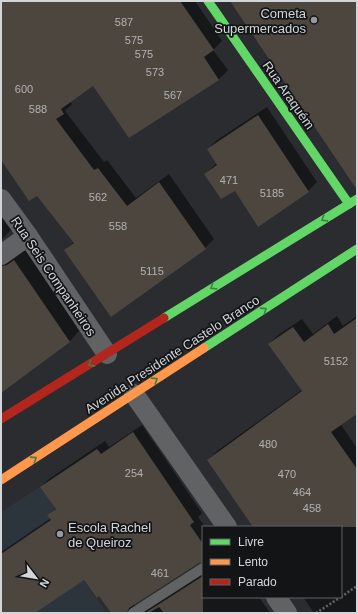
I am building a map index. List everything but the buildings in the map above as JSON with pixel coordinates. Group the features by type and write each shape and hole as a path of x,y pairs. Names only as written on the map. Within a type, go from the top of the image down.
{"main road":[{"name":"Rua Araquém","path":"208,1 353,201"},
{"path":"1,419 353,201"},
{"name":"Avenida Presidente Castelo Branco","path":"1,480 357,249"}],"street":[{"name":"Rua Seis Companheiros","path":"1,199 28,236 107,354"},
{"path":"1,255 28,236"},
{"path":"134,394 226,526"}],"lane":[{"path":"133,613 202,569"}],"path":[{"path":"342,596 357,586"},
{"path":"316,613 339,598"}],"shaded area":[{"name":"Escola Rachel de Queiroz","path":"89,455 75,568 107,613 1,613 1,512"}],"traffic: fast":[{"path":"208,1 349,204"},
{"path":"164,318 357,199"},
{"path":"204,348 357,249"}],"traffic: slow":[{"path":"1,480 204,348"}],"traffic: jam":[{"path":"1,419 164,318"}],"place":[{"name":"Cometa Supermercados","path":"314,20"},
{"name":"Escola Rachel de Queiroz","path":"60,534"}]}
